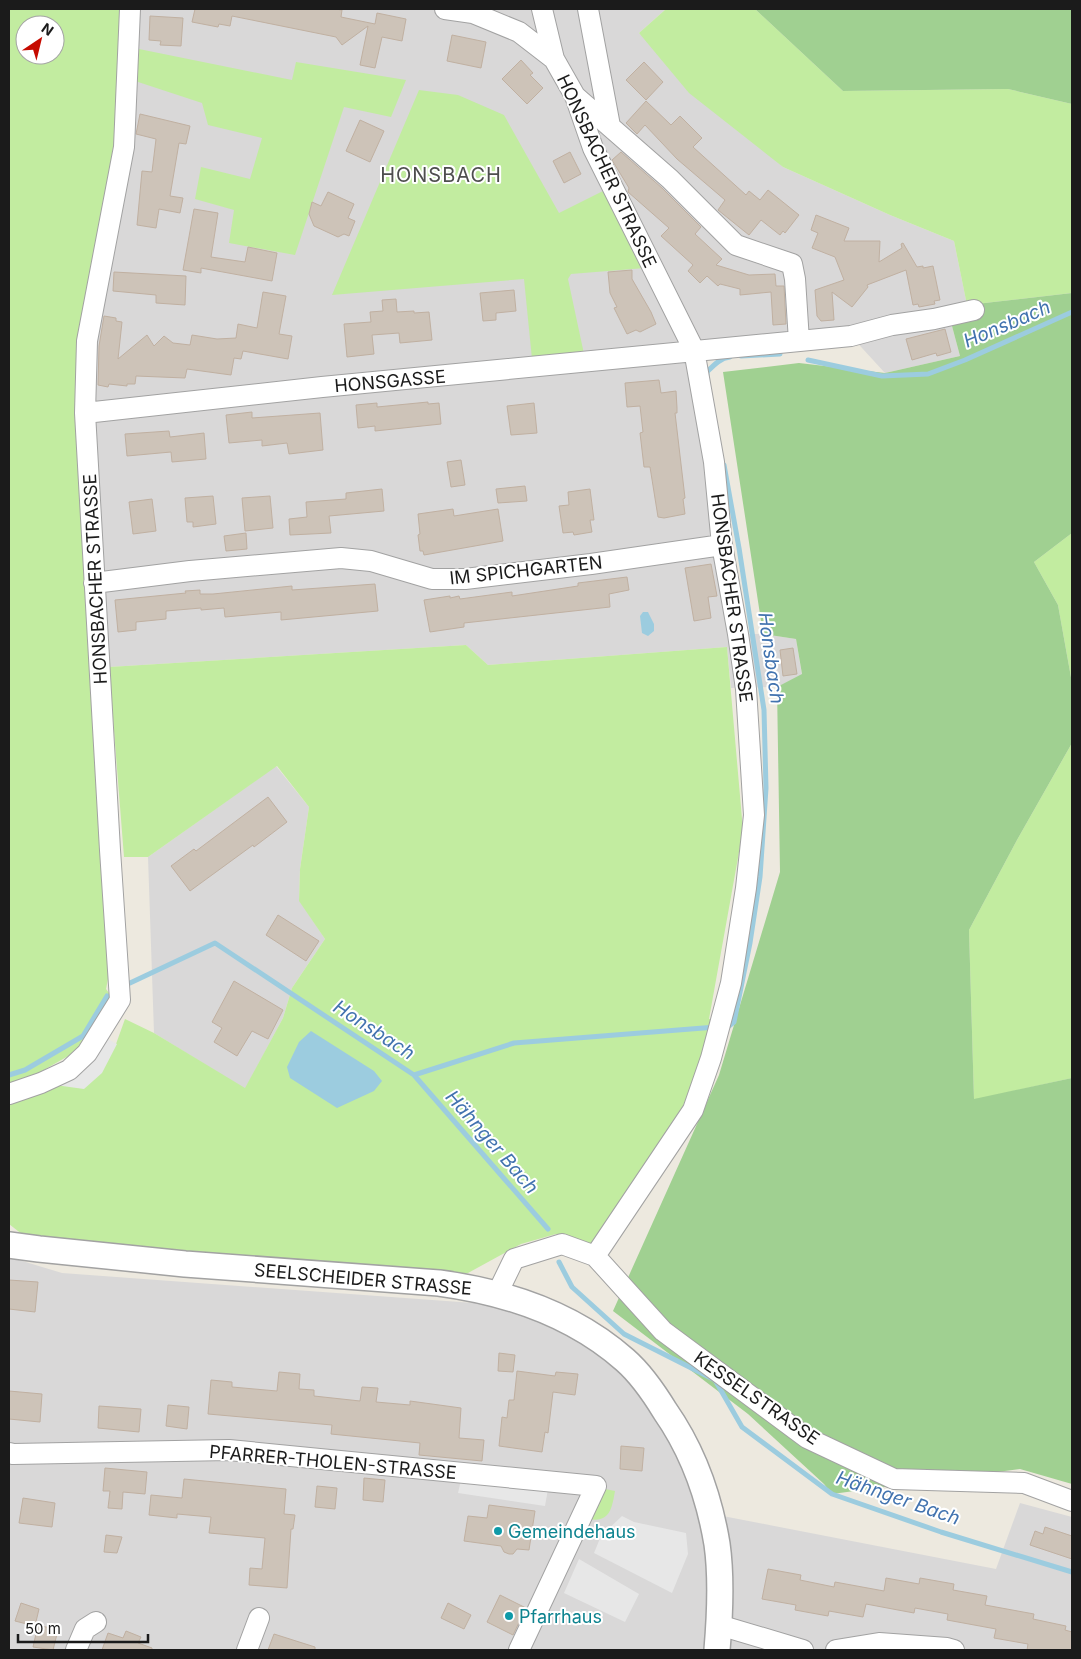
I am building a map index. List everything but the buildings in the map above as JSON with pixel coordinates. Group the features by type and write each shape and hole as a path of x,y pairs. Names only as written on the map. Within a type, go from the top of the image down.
{"street":[{"name":"HONSBACHER STRASSE","path":"9,1094 41,1083 69,1070 87,1053 120,1000 85,413 87,341 124,147 130,9"},
{"name":"HONSBACHER STRASSE","path":"445,9 473,13 519,32 554,59 576,96 593,148 694,350 714,462 722,545 746,688 754,815 746,888 732,983 711,1058 693,1110 595,1256"},
{"path":"542,9 554,59"},
{"path":"588,9 610,126"},
{"path":"576,96 670,179 736,245 792,264 795,279 799,341"},
{"name":"HONSGASSE","path":"85,413 322,387 852,336 892,325 934,319 974,310"},
{"name":"IM SPICHGARTEN","path":"94,583 190,571 342,558 371,561 432,579 465,579 591,564 722,545"},
{"name":"KESSELSTRASSE","path":"497,1294 514,1259 562,1244 595,1256 663,1331 808,1438 894,1479 1024,1483 1072,1501"},
{"name":"SEELSCHEIDER STRASSE","path":"9,1245 39,1250 176,1263 468,1287 535,1306 575,1324 626,1361 641,1377 659,1402 690,1453 709,1506 717,1546 720,1590 717,1650"},
{"name":"PFARRER-THOLEN-STRASSE","path":"9,1453 229,1450 596,1486 519,1650"},
{"path":"247,1650 259,1618"},
{"path":"76,1650 85,1629 96,1622"},
{"path":"719,1625 803,1650"},
{"path":"836,1650 879,1642 954,1650"}],"shaded area":[{"path":"130,9 666,9 639,33 783,167 890,215 954,241 967,305 952,326 960,356 885,373 851,336 694,350 739,634 763,634 796,639 802,675 777,687 731,688 727,647 488,665 466,645 109,667 85,413"},
{"path":"276,766 309,807 300,869 299,900 325,939 292,988 283,1018 245,1089 154,1033 148,857"},
{"path":"106,1038 117,1044 102,1073 84,1089 55,1085"},
{"path":"9,1257 62,1273 501,1305 580,1339 638,1384 670,1436 697,1511 996,1569 1020,1503 1072,1517 1072,1650 9,1650"},
{"path":"461,1480 548,1489 545,1506 458,1493"},
{"path":"622,1516 634,1522 686,1533 688,1554 672,1593 594,1553 601,1536"},
{"path":"579,1559 639,1594 625,1622 564,1593"}],"green space":[{"path":"9,9 124,9 117,142 83,315 110,969 106,989 114,1000 84,1047 35,1075 9,1085"},
{"path":"666,9 755,9 843,91 1008,89 1072,104 1072,293 967,305 954,241 890,215 783,167 689,93 639,33"},
{"path":"755,9 1072,9 1072,104 1008,89 843,91"},
{"path":"134,48 292,80 296,62 406,80 391,117 344,107 295,255 229,243 234,210 195,199 201,167 250,179 262,138 208,125 202,103 132,80"},
{"path":"419,90 458,95 504,115 559,213 605,190 645,268 571,274 568,279 584,354 532,359 524,279 332,295"},
{"path":"1072,293 1072,533 1034,562 1058,605 1072,683 1072,743 969,930 974,1099 1072,1078 1072,1484 1020,1469 832,1494 824,1484 748,1414 613,1311 719,1075 780,872 777,687 802,674 796,639 763,634 723,372 799,363 885,373 960,356 952,326 967,305"},
{"path":"1072,533 1072,683 1058,605 1034,562"},
{"path":"466,645 488,665 727,647 743,830 709,1019 722,1018 689,1107 595,1247 556,1234 521,1244 468,1273 454,1273 118,1247 23,1235 9,1224 9,1102 116,1044 125,1019 154,1033 245,1088 283,1018 292,988 325,939 299,901 300,869 309,807 277,766 148,857 124,857 109,667"},
{"path":"1072,743 1072,1078 974,1100 969,930"},
{"path":"605,1489 615,1491 609,1513 602,1519 589,1519"}],"water":[{"path":"643,612 648,612 654,624 654,631 648,636 642,633 640,616"},
{"path":"311,1031 374,1071 382,1081 374,1091 337,1108 290,1078 287,1067 299,1042"}],"waterway":[{"name":"Honsbach","path":"808,360 882,376 928,374 965,360 1072,312"},
{"name":"Honsbach","path":"741,356 780,354"},
{"name":"Honsbach","path":"707,375 707,372 717,363 730,357"},
{"name":"Honsbach","path":"724,465 764,710 766,788 760,877 750,943 734,1022 729,1026"},
{"name":"Honsbach","path":"130,983 215,943 414,1075 514,1043 716,1027"},
{"name":"Honsbach","path":"9,1075 25,1070 83,1036 107,996"},
{"name":"Hähnger Bach","path":"414,1075 548,1229"},
{"name":"Hähnger Bach","path":"559,1262 572,1287 624,1334 715,1380 742,1427 832,1494 941,1532 1072,1572"}],"place":[{"name":"Gemeindehaus","path":"498,1531"},
{"name":"Pfarrhaus","path":"509,1616"}],"district":[{"name":"HONSBACH","path":"441,175"}]}
